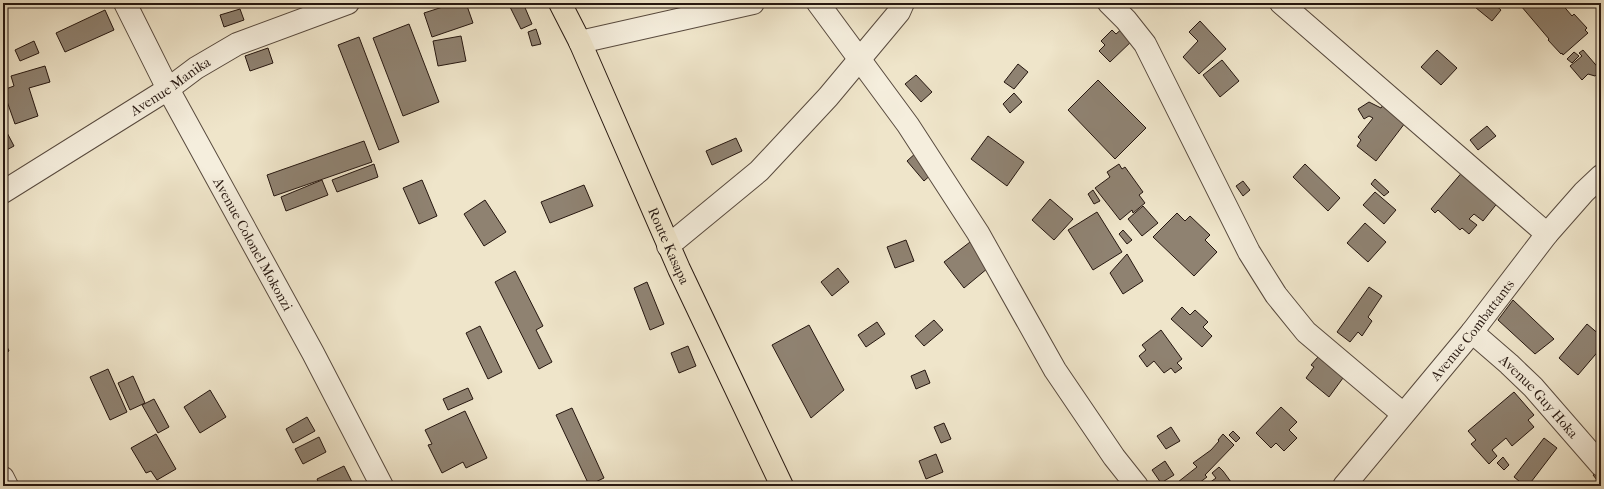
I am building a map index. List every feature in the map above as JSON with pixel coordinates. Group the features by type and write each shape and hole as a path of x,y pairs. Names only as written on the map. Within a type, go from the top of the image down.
{"main road":[{"name":"Route Kasapa","path":"560,3 580,42 668,246 782,486"}],"street":[{"name":"Avenue Colonel Mokonzi","path":"125,3 168,89 313,353 382,486"},
{"name":"Avenue Manika","path":"3,192 168,89 196,68 237,44 348,3"},
{"path":"580,42 753,3"},
{"path":"818,3 908,125 978,233 1055,370 1114,457 1137,486"},
{"path":"668,246 759,171 828,97 860,60 899,12 903,3"},
{"path":"1109,3 1126,20 1145,44 1249,252 1276,295 1306,332 1404,414"},
{"path":"1281,3 1547,234"},
{"name":"Avenue Combattants","path":"1344,486 1472,332 1547,234 1601,176"},
{"name":"Avenue Guy Hoka","path":"1472,332 1533,387 1601,465"},
{"path":"3,478 7,486"}],"building":[{"path":"455,3 466,3 473,23 432,37 424,13"},
{"path":"523,3 532,24 521,29 510,7"},
{"path":"1470,3 1493,3 1501,10 1492,21"},
{"path":"1525,3 1561,3 1572,16 1574,14 1587,28 1585,30 1588,33 1563,55 1548,40 1549,39 1521,6"},
{"path":"240,9 244,20 224,27 220,15"},
{"path":"105,10 114,30 65,52 56,33"},
{"path":"1200,21 1226,49 1199,74 1183,57 1198,41 1189,32"},
{"path":"409,24 439,102 403,116 373,38"},
{"path":"1124,27 1135,38 1110,62 1099,51 1105,45 1101,41 1112,30 1116,34"},
{"path":"536,29 541,44 532,46 528,32"},
{"path":"461,36 466,61 438,66 433,41"},
{"path":"359,37 399,142 379,150 338,45"},
{"path":"34,41 39,53 20,61 15,50"},
{"path":"268,48 273,63 250,71 245,56"},
{"path":"1437,50 1457,68 1441,85 1421,67"},
{"path":"1583,50 1601,71 1595,76 1588,74 1582,80 1570,66 1582,56 1579,53"},
{"path":"1574,52 1579,56 1572,63 1567,59"},
{"path":"1222,60 1239,81 1220,97 1203,75"},
{"path":"1018,64 1028,72 1014,89 1004,82"},
{"path":"45,66 50,82 29,88 38,116 15,124 3,90 14,86 11,76"},
{"path":"916,75 932,92 921,102 905,84"},
{"path":"1098,80 1146,128 1115,159 1068,110"},
{"path":"1014,93 1022,102 1010,113 1003,104"},
{"path":"1369,102 1381,108 1383,105 1405,123 1376,161 1357,146 1361,140 1358,137 1373,118 1369,116 1364,119 1358,109"},
{"path":"3,125 14,146 3,152"},
{"path":"1487,126 1496,136 1478,150 1470,140"},
{"path":"988,136 1024,162 1007,186 971,159"},
{"path":"736,138 742,151 712,165 706,151"},
{"path":"364,141 372,162 274,196 267,175"},
{"path":"917,152 934,172 924,181 907,161"},
{"path":"374,164 378,177 337,192 332,180"},
{"path":"1119,164 1122,169 1125,167 1143,192 1139,195 1145,203 1133,213 1132,210 1120,220 1095,188 1110,177 1107,172"},
{"path":"1305,164 1340,198 1328,211 1293,177"},
{"path":"1464,170 1499,201 1483,221 1474,214 1469,219 1477,225 1469,234 1462,228 1460,230 1438,210 1435,213 1431,209"},
{"path":"1375,179 1389,192 1384,196 1371,184"},
{"path":"322,180 328,195 286,211 281,197"},
{"path":"422,180 437,216 419,224 403,188"},
{"path":"1243,181 1250,190 1243,196 1236,186"},
{"path":"584,185 593,206 550,223 541,202"},
{"path":"1093,190 1100,201 1094,204 1088,194"},
{"path":"1375,192 1396,210 1384,224 1363,205"},
{"path":"1050,199 1073,219 1054,240 1032,220"},
{"path":"485,200 506,232 484,246 464,214"},
{"path":"1143,206 1158,223 1142,236 1128,219"},
{"path":"1097,212 1122,252 1093,270 1068,230"},
{"path":"1177,213 1185,221 1190,216 1210,235 1205,240 1217,252 1194,276 1153,237"},
{"path":"1365,223 1386,242 1368,262 1347,243"},
{"path":"1123,230 1132,240 1127,244 1119,234"},
{"path":"974,239 988,268 964,288 944,262"},
{"path":"906,240 914,261 895,268 887,247"},
{"path":"1127,254 1143,281 1123,294 1110,273"},
{"path":"838,268 849,282 832,296 821,282"},
{"path":"515,271 543,326 536,330 552,362 539,369 495,282"},
{"path":"647,282 664,324 650,330 634,288"},
{"path":"1369,287 1382,296 1368,317 1372,321 1362,336 1358,332 1350,342 1337,332"},
{"path":"1513,300 1554,339 1535,354 1498,320"},
{"path":"1182,307 1190,315 1195,310 1208,322 1203,327 1212,336 1202,347 1171,319"},
{"path":"934,320 943,330 924,346 915,336"},
{"path":"877,322 885,334 866,347 858,335"},
{"path":"1587,324 1601,336 1601,348 1578,375 1559,358"},
{"path":"809,325 844,390 811,418 772,345"},
{"path":"480,326 502,372 488,379 466,333"},
{"path":"1161,330 1182,359 1177,363 1182,368 1175,373 1171,368 1164,373 1154,361 1147,367 1139,356 1146,350 1142,345"},
{"path":"3,338 9,351 3,354"},
{"path":"688,346 696,366 679,373 671,353"},
{"path":"1318,357 1343,378 1329,397 1306,378 1314,367 1311,365"},
{"path":"108,369 127,412 110,420 90,377"},
{"path":"925,370 930,383 916,389 911,376"},
{"path":"133,376 145,403 130,410 118,383"},
{"path":"468,388 473,399 448,410 443,399"},
{"path":"210,390 226,417 200,433 184,407"},
{"path":"1514,392 1534,415 1528,420 1534,427 1512,446 1506,438 1492,450 1497,456 1489,464 1471,444 1476,440 1468,431"},
{"path":"154,399 169,427 158,433 142,405"},
{"path":"1281,407 1297,422 1289,430 1297,438 1284,451 1276,443 1271,448 1256,433"},
{"path":"572,408 604,478 589,485 556,415"},
{"path":"465,411 487,458 466,468 463,462 442,473 428,445 432,444 425,430"},
{"path":"307,417 315,431 293,443 286,429"},
{"path":"944,423 951,439 941,443 934,427"},
{"path":"1171,427 1180,441 1166,449 1157,436"},
{"path":"1233,431 1240,438 1236,442 1229,435"},
{"path":"156,434 176,469 157,480 151,471 146,473 131,448"},
{"path":"1223,434 1234,445 1205,475 1207,477 1195,486 1182,486 1178,482 1197,467 1193,463 1211,450"},
{"path":"319,437 326,452 303,464 295,449"},
{"path":"1544,438 1557,448 1528,486 1525,486 1514,477"},
{"path":"936,454 943,472 926,479 919,461"},
{"path":"1503,457 1509,465 1504,470 1497,463"},
{"path":"1165,461 1174,475 1161,483 1152,470"},
{"path":"344,466 354,486 320,486 317,479"},
{"path":"1219,467 1234,486 1205,486 1216,478 1212,473"},
{"path":"1598,471 1601,475 1601,485 1593,475"}]}
